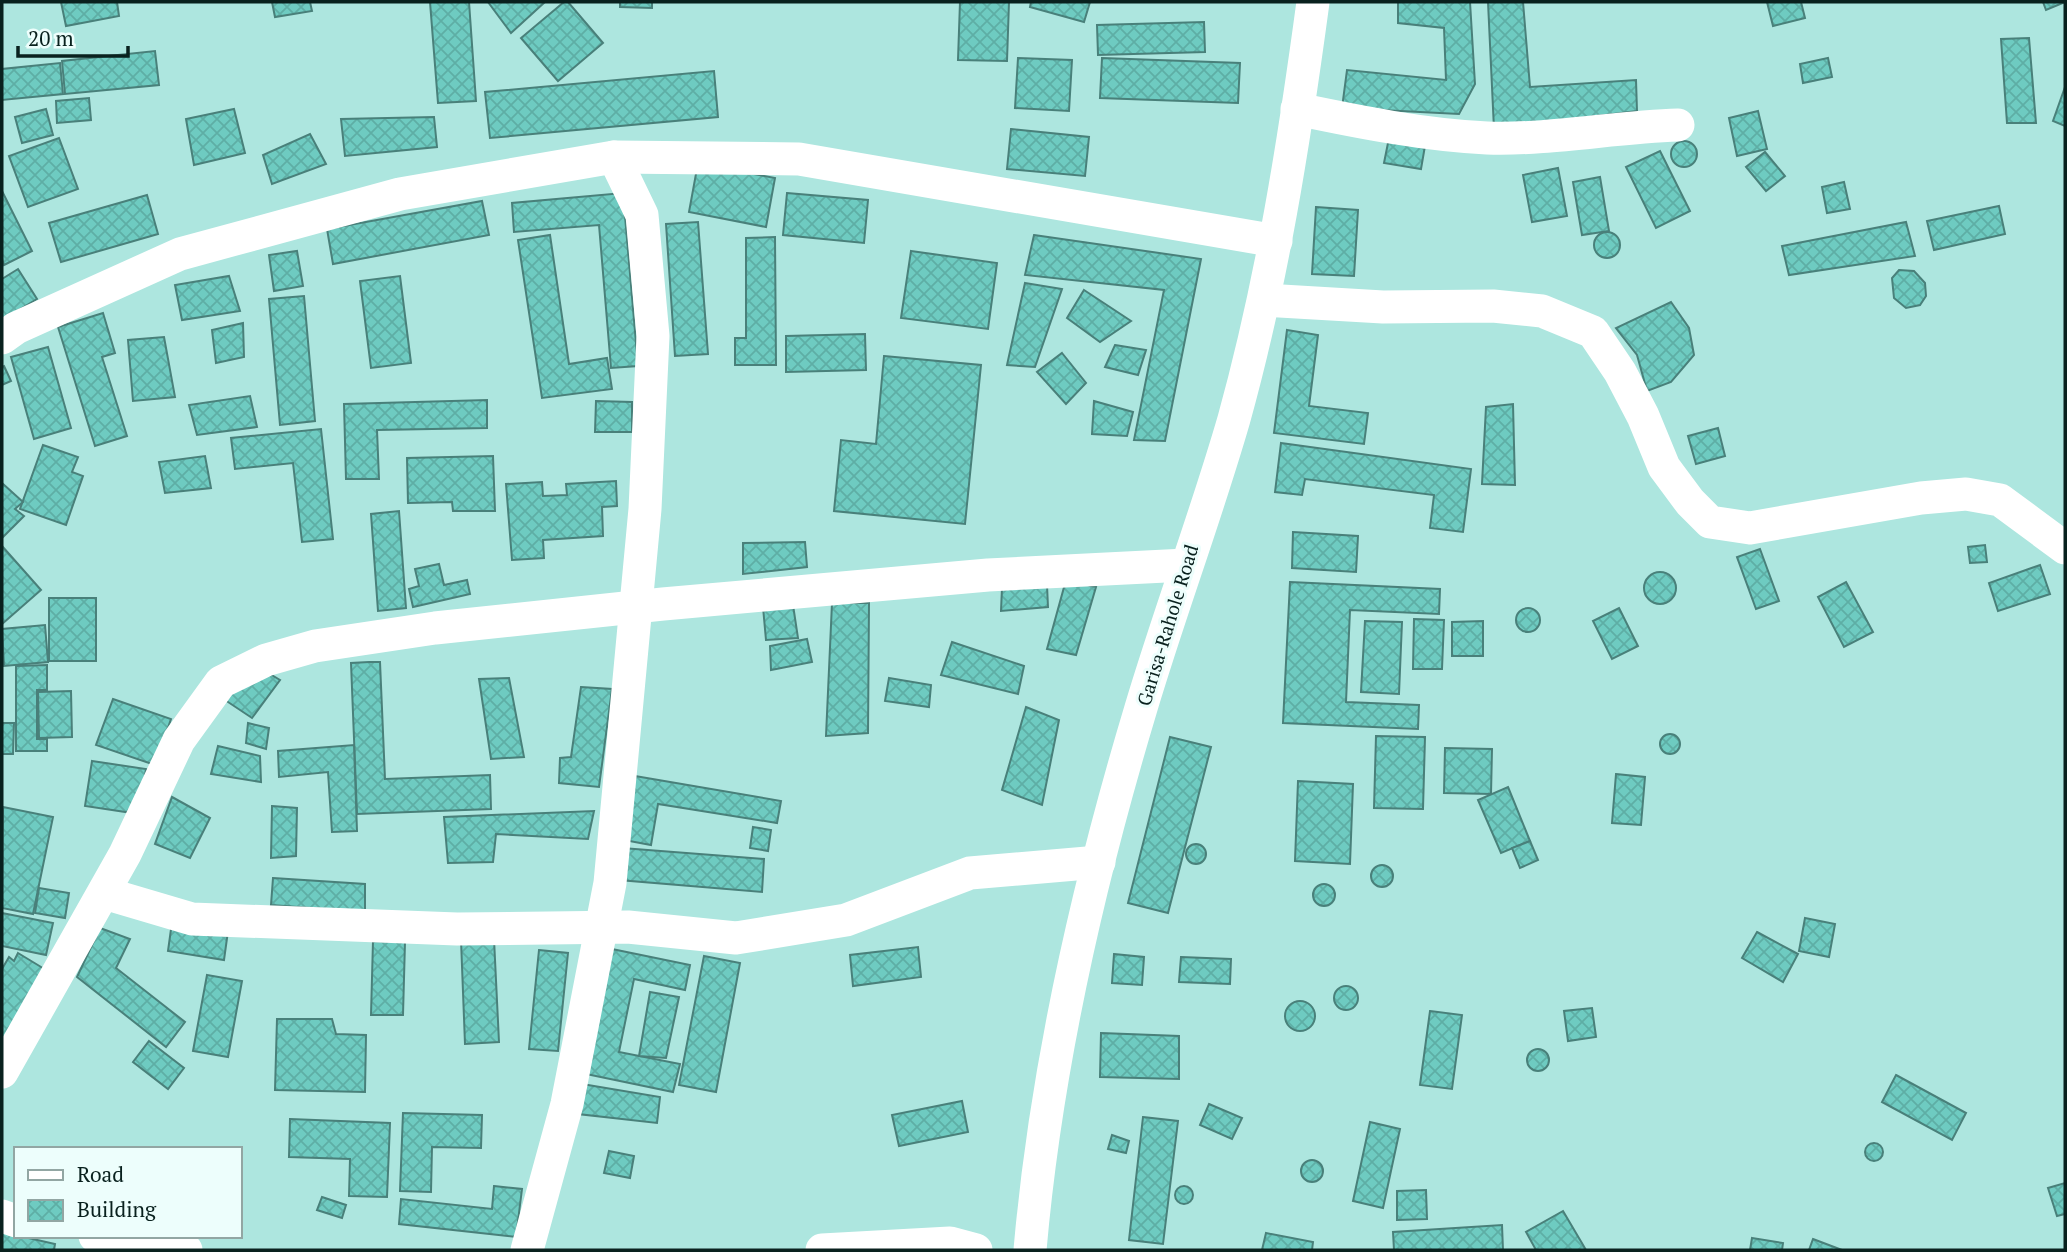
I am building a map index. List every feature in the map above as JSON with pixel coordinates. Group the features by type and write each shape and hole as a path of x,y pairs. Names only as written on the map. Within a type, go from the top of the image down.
{"street":[{"name":"Garisa-Rahole Road","path":"1030,1250 1036,1183 1048,1105 1099,862 1141,708 1233,423 1264,300 1276,241 1313,2"},
{"path":"1297,109 1350,121 1486,138 1592,134 1678,125"},
{"path":"527,1250 567,1104 610,883 645,509 653,336 642,215 614,157"},
{"path":"2,338 16,328 180,254 400,194 614,157 799,159 1276,241"},
{"path":"1264,300 1383,307 1493,306 1542,311 1593,332 1626,383 1664,467 1690,502 1710,522 1751,528 1921,498 1966,494 2000,500 2065,548"},
{"path":"2,1072 104,893 179,740 221,682 266,660 315,646 435,628 988,575 1186,565"},
{"path":"104,893 192,919 457,929 602,927 736,938 846,920 970,873 1099,862"},
{"path":"108,1238 186,1250"},
{"path":"822,1250 950,1243 976,1250"}],"building":[{"path":"61,2 117,2 119,16 66,26"},
{"path":"272,2 310,2 312,11 275,17"},
{"path":"430,2 469,2 476,101 438,103"},
{"path":"488,2 545,2 511,33"},
{"path":"564,2 568,2 603,43 558,81 521,38"},
{"path":"620,2 652,2 652,8 620,7"},
{"path":"960,2 1009,2 1007,61 958,60"},
{"path":"1031,2 1090,2 1084,22 1030,7"},
{"path":"1398,2 1470,2 1475,84 1459,114 1342,108 1347,70 1446,80 1444,28 1398,23"},
{"path":"1488,2 1523,2 1530,87 1636,80 1637,111 1494,129"},
{"path":"1767,2 1801,2 1805,18 1773,26"},
{"path":"2043,2 2065,2 2046,10"},
{"path":"1204,22 1205,52 1098,55 1097,25"},
{"path":"2029,38 2036,123 2007,123 2001,39"},
{"path":"155,51 159,85 65,94 62,61"},
{"path":"1018,58 1072,60 1069,111 1015,108"},
{"path":"1102,58 1240,63 1238,103 1100,98"},
{"path":"1828,58 1832,77 1803,83 1800,64"},
{"path":"60,63 63,94 2,100 2,69"},
{"path":"714,71 718,117 490,138 485,92"},
{"path":"2065,87 2065,126 2053,121"},
{"path":"89,98 91,120 57,123 56,101"},
{"path":"46,109 53,135 22,143 15,117"},
{"path":"234,109 245,153 194,165 186,119"},
{"path":"1758,111 1767,149 1737,156 1729,118"},
{"path":"434,117 437,147 345,156 341,119"},
{"path":"1011,129 1089,137 1085,176 1007,169"},
{"path":"1390,133 1426,140 1421,169 1384,163"},
{"path":"310,134 326,164 272,184 263,155"},
{"path":"59,138 78,189 28,207 9,156"},
{"path":"1684,141 1694,144 1697,154 1694,164 1684,167 1674,164 1671,154 1674,144"},
{"path":"1660,151 1690,211 1656,228 1626,167"},
{"path":"1765,152 1785,176 1766,191 1746,167"},
{"path":"698,163 775,178 766,227 689,212"},
{"path":"1558,168 1567,216 1532,222 1523,175"},
{"path":"1600,177 1609,231 1582,235 1573,182"},
{"path":"1844,182 1850,209 1827,213 1822,187"},
{"path":"2,191 32,251 4,265 2,259"},
{"path":"623,193 638,366 611,368 599,225 514,232 512,203"},
{"path":"787,193 868,200 864,243 783,235"},
{"path":"147,195 158,234 61,262 49,223"},
{"path":"482,201 489,235 333,264 327,229"},
{"path":"1999,206 2005,234 1934,250 1927,221"},
{"path":"1316,207 1358,210 1354,276 1312,274"},
{"path":"698,222 708,354 675,356 666,224"},
{"path":"1906,222 1915,256 1789,275 1782,246"},
{"path":"1607,232 1616,236 1620,245 1616,254 1607,258 1598,254 1594,245 1598,236"},
{"path":"550,235 569,364 607,358 612,389 542,398 518,240"},
{"path":"1034,235 1201,259 1165,441 1134,440 1164,290 1025,275"},
{"path":"775,237 776,365 735,365 735,338 746,338 746,238"},
{"path":"297,251 303,286 274,291 269,255"},
{"path":"911,251 997,263 988,329 901,318"},
{"path":"18,269 37,299 2,320 2,279"},
{"path":"1899,270 1914,271 1925,283 1926,296 1920,305 1906,308 1894,298 1892,278"},
{"path":"229,276 240,311 182,320 175,285"},
{"path":"400,276 411,363 371,368 360,281"},
{"path":"1025,283 1062,289 1035,367 1007,365"},
{"path":"1084,290 1131,321 1100,342 1067,318"},
{"path":"304,296 315,421 280,425 269,299"},
{"path":"1671,302 1689,328 1694,355 1671,382 1647,391 1637,355 1616,328"},
{"path":"103,313 115,353 102,357 127,436 95,446 58,327"},
{"path":"243,323 244,357 216,363 212,330"},
{"path":"1287,330 1318,335 1309,406 1368,413 1364,444 1274,433"},
{"path":"865,334 866,370 786,372 786,336"},
{"path":"164,337 175,397 133,401 128,340"},
{"path":"1115,345 1146,350 1138,375 1105,367"},
{"path":"48,347 71,428 34,439 11,357"},
{"path":"1062,353 1086,383 1066,404 1037,372"},
{"path":"884,356 981,365 965,524 834,511 841,440 876,444"},
{"path":"4,366 11,381 2,385 2,367"},
{"path":"250,396 257,427 197,435 189,405"},
{"path":"487,400 487,428 377,430 379,479 346,479 344,404"},
{"path":"596,401 632,402 632,432 595,432"},
{"path":"1094,401 1133,412 1127,436 1092,434"},
{"path":"1513,404 1515,485 1482,484 1486,407"},
{"path":"1718,428 1725,456 1696,464 1688,436"},
{"path":"321,429 333,539 302,542 293,463 235,469 231,438"},
{"path":"1281,443 1471,469 1463,532 1430,528 1434,495 1305,479 1302,495 1275,492"},
{"path":"43,445 78,457 72,472 83,476 66,525 20,509"},
{"path":"205,456 211,488 165,493 159,462"},
{"path":"493,456 495,511 453,511 452,502 408,503 407,458"},
{"path":"616,481 617,506 602,507 603,536 543,540 544,558 512,560 506,484 542,482 543,496 567,495 566,484"},
{"path":"2,483 23,502 15,509 24,516 2,538"},
{"path":"399,511 406,608 378,611 371,514"},
{"path":"1293,532 1358,536 1356,572 1292,568"},
{"path":"805,542 807,567 743,574 743,543"},
{"path":"1985,545 1987,562 1970,563 1968,547"},
{"path":"2,546 41,590 2,624"},
{"path":"1760,549 1779,601 1756,609 1737,557"},
{"path":"439,564 444,585 467,580 470,594 413,607 409,589 419,586 415,569"},
{"path":"2040,565 2050,594 1998,611 1989,583"},
{"path":"1660,572 1672,576 1676,588 1672,600 1660,604 1648,600 1644,588 1648,576"},
{"path":"1066,580 1096,587 1076,655 1047,649"},
{"path":"1290,582 1440,589 1439,614 1350,610 1346,702 1419,705 1418,729 1283,723"},
{"path":"1846,582 1873,632 1844,647 1818,597"},
{"path":"1047,585 1048,607 1001,611 1002,588"},
{"path":"49,598 96,598 96,661 49,661"},
{"path":"832,603 869,603 868,733 826,736"},
{"path":"793,605 798,638 766,640 763,607"},
{"path":"1528,608 1536,612 1540,620 1536,628 1528,632 1520,628 1516,620 1520,612"},
{"path":"1619,608 1638,646 1612,659 1593,621"},
{"path":"1414,619 1444,620 1442,669 1413,669"},
{"path":"1365,621 1402,622 1399,694 1361,692"},
{"path":"1483,621 1483,656 1452,656 1452,622"},
{"path":"45,625 48,662 4,666 2,629"},
{"path":"807,639 812,662 771,670 770,646"},
{"path":"952,642 1024,666 1018,694 941,675"},
{"path":"380,662 385,779 490,775 491,809 357,814 351,663"},
{"path":"47,665 47,690 37,690 37,739 47,739 47,751 16,751 16,666"},
{"path":"255,665 280,680 252,718 219,696"},
{"path":"509,678 524,757 491,759 479,679"},
{"path":"889,678 931,685 929,707 885,701"},
{"path":"581,687 612,689 599,787 559,783 560,758 571,757"},
{"path":"71,691 72,737 39,738 38,692"},
{"path":"113,699 171,719 155,765 96,745"},
{"path":"1026,707 1059,720 1042,805 1002,790"},
{"path":"2,723 14,723 13,754 2,754"},
{"path":"248,723 269,728 266,749 246,743"},
{"path":"1670,734 1677,737 1680,744 1677,751 1670,754 1663,751 1660,744 1663,737"},
{"path":"1376,736 1425,737 1423,809 1374,808"},
{"path":"1170,737 1211,747 1168,913 1128,903"},
{"path":"354,745 357,831 332,832 328,772 279,777 278,751"},
{"path":"218,746 260,756 261,782 211,774"},
{"path":"1445,748 1492,749 1491,794 1444,793"},
{"path":"92,761 146,769 139,814 85,806"},
{"path":"1616,774 1645,777 1641,825 1612,823"},
{"path":"635,776 781,801 777,823 658,804 651,845 624,840"},
{"path":"1298,781 1353,784 1350,864 1295,861"},
{"path":"1508,787 1530,841 1501,853 1478,800"},
{"path":"172,797 210,818 190,858 155,844"},
{"path":"272,806 297,808 296,856 271,858"},
{"path":"3,807 53,817 33,914 2,908"},
{"path":"594,811 588,839 496,834 493,862 448,863 444,817"},
{"path":"753,827 771,830 768,851 750,848"},
{"path":"1530,841 1538,860 1520,868 1512,848"},
{"path":"1196,844 1203,847 1206,854 1203,861 1196,864 1189,861 1186,854 1189,847"},
{"path":"622,848 764,859 762,892 619,880"},
{"path":"1382,865 1390,868 1393,876 1390,884 1382,887 1374,884 1371,876 1374,868"},
{"path":"273,878 365,884 365,912 271,905"},
{"path":"1324,884 1332,887 1335,895 1332,903 1324,906 1316,903 1313,895 1316,887"},
{"path":"39,888 69,893 65,918 35,913"},
{"path":"2,913 53,923 46,955 2,946"},
{"path":"1805,918 1835,924 1829,957 1799,951"},
{"path":"172,922 228,931 224,960 168,951"},
{"path":"100,928 130,939 116,968 185,1022 166,1047 77,977"},
{"path":"1757,932 1798,954 1783,982 1742,958"},
{"path":"494,939 499,1042 465,1044 461,940"},
{"path":"373,941 405,942 403,1015 371,1015"},
{"path":"918,947 921,977 853,986 850,955"},
{"path":"612,949 690,965 685,990 634,979 619,1052 680,1064 673,1092 586,1074"},
{"path":"539,950 568,953 558,1051 529,1049"},
{"path":"18,953 51,973 2,1055 2,969 9,957 14,961"},
{"path":"1114,954 1144,957 1142,985 1112,983"},
{"path":"704,956 740,963 716,1092 679,1085"},
{"path":"1181,957 1231,959 1230,984 1179,982"},
{"path":"207,975 242,981 228,1057 193,1051"},
{"path":"1346,986 1355,989 1358,998 1355,1007 1346,1010 1337,1007 1334,998 1337,989"},
{"path":"650,992 679,997 666,1058 639,1056"},
{"path":"1300,1001 1311,1005 1315,1016 1311,1027 1300,1031 1289,1027 1285,1016 1289,1005"},
{"path":"1592,1008 1596,1037 1568,1041 1564,1011"},
{"path":"1430,1011 1462,1015 1452,1089 1420,1085"},
{"path":"277,1019 332,1019 336,1034 366,1035 365,1092 275,1090"},
{"path":"1101,1033 1179,1036 1179,1079 1100,1077"},
{"path":"149,1041 184,1068 168,1089 133,1062"},
{"path":"1538,1049 1548,1056 1549,1060 1542,1070 1538,1071 1528,1064 1527,1060 1534,1050"},
{"path":"1896,1075 1966,1113 1952,1140 1882,1102"},
{"path":"582,1084 660,1097 657,1123 578,1114"},
{"path":"962,1101 968,1132 899,1146 892,1115"},
{"path":"1209,1104 1242,1118 1232,1139 1200,1125"},
{"path":"403,1113 482,1115 481,1148 432,1147 431,1192 400,1191"},
{"path":"1143,1117 1178,1121 1163,1244 1129,1240"},
{"path":"290,1119 390,1123 387,1197 349,1196 350,1159 289,1157"},
{"path":"1370,1122 1400,1129 1383,1208 1353,1201"},
{"path":"1112,1135 1129,1141 1126,1153 1108,1149"},
{"path":"1870,1143 1878,1143 1883,1152 1881,1159 1870,1161 1865,1156 1865,1148"},
{"path":"609,1151 634,1156 630,1178 604,1173"},
{"path":"1312,1160 1322,1167 1323,1171 1316,1181 1312,1182 1302,1175 1301,1171 1308,1161"},
{"path":"2065,1183 2065,1214 2057,1216 2048,1188"},
{"path":"494,1186 522,1189 516,1237 399,1224 401,1199 492,1209"},
{"path":"1184,1186 1190,1189 1193,1195 1190,1201 1184,1204 1178,1201 1175,1195 1178,1189"},
{"path":"1426,1190 1427,1219 1397,1220 1397,1191"},
{"path":"322,1197 346,1205 342,1218 317,1210"},
{"path":"1563,1211 1586,1250 1536,1250 1526,1232"},
{"path":"1502,1225 1503,1250 1394,1250 1393,1232"},
{"path":"2,1232 14,1235 14,1238 55,1244 54,1250 2,1250"},
{"path":"1266,1233 1313,1242 1312,1250 1262,1250"},
{"path":"1752,1238 1783,1243 1782,1250 1750,1250"},
{"path":"1813,1239 1842,1250 1809,1250"}]}
